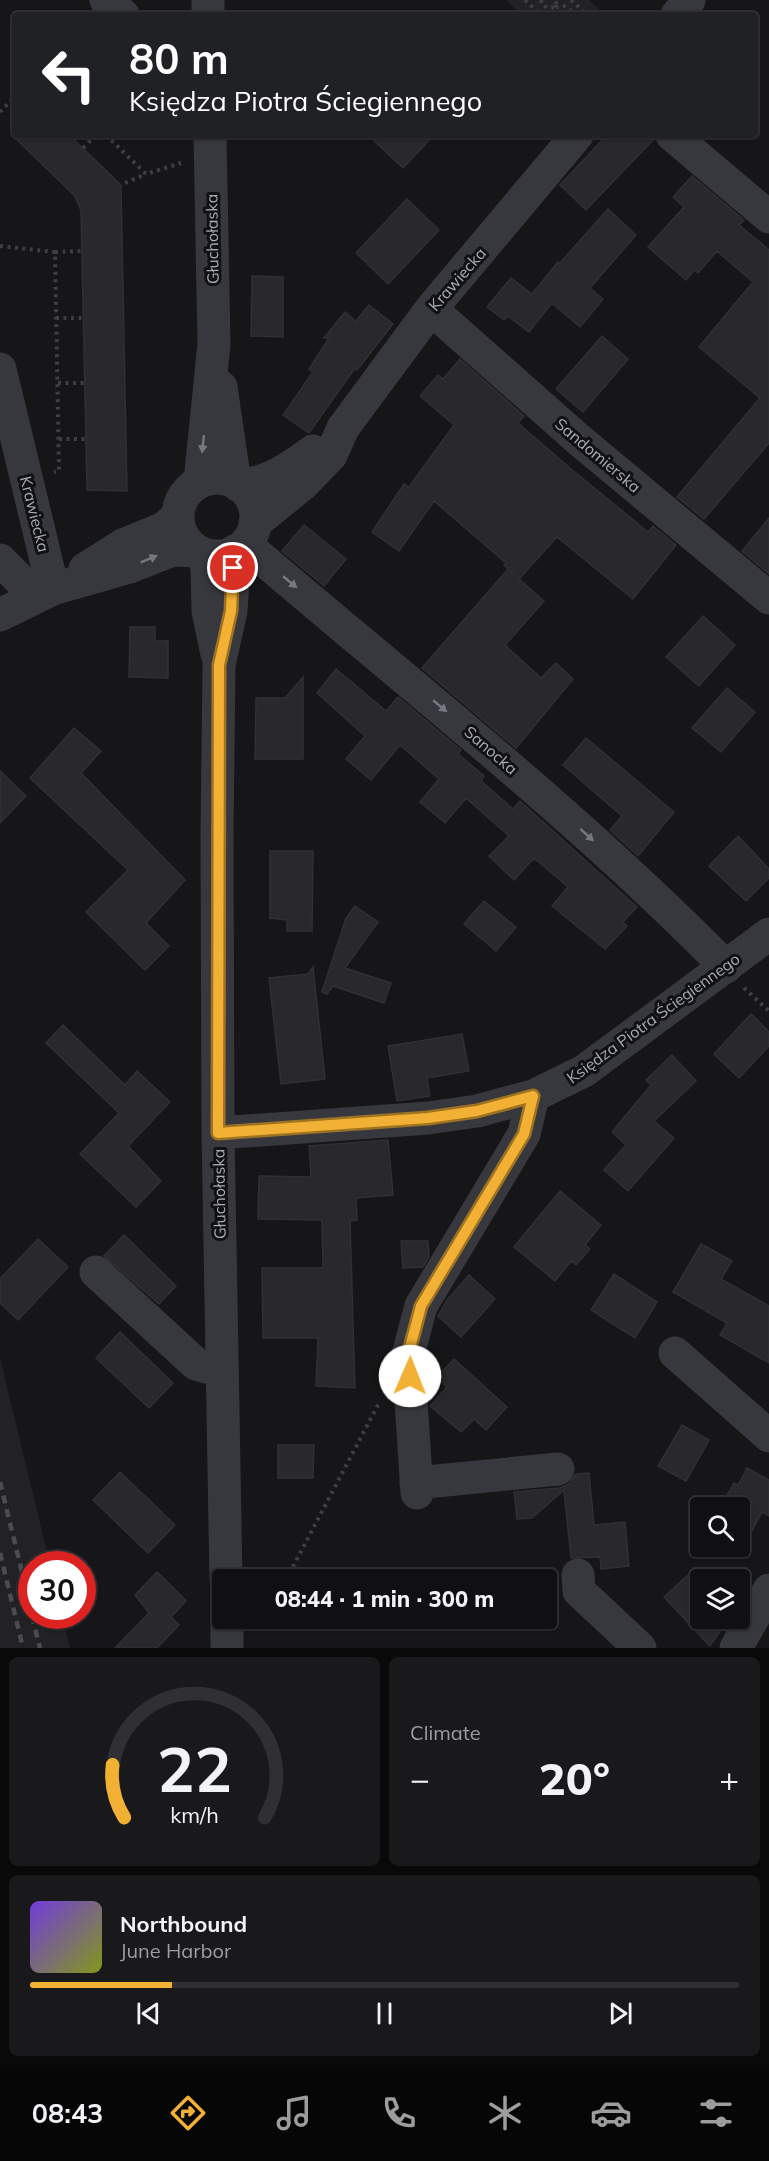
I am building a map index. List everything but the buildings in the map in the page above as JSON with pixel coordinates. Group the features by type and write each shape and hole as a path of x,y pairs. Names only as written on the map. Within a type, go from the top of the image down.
{"street":[{"path":"106,0 120,12"},
{"path":"679,12 689,0"},
{"name":"Krawiecka","path":"227,544 303,484 332,455 343,428 430,309 574,138"},
{"path":"676,138 769,217"},
{"name":"Głuchołaska","path":"200,482 214,344 210,145"},
{"name":"Sandomierska","path":"430,309 578,439 769,598"},
{"name":"Głuchołaska","path":"214,344 237,484"},
{"name":"Krawiecka","path":"0,369 27,478 45,593"},
{"name":"Krawiecka","path":"237,484 261,483 291,467 343,428"},
{"path":"217,479 237,484 253,502 227,544 187,542 180,530 178,516 181,502 200,482 217,479"},
{"path":"0,615 45,593 123,545 164,528 178,516"},
{"path":"45,593 130,567 173,550 227,544"},
{"name":"Głuchołaska","path":"226,1569 218,1133 219,665 231,611 227,544"},
{"name":"Sanocka","path":"227,544 475,735 620,865 726,967"},
{"path":"0,560 45,593"},
{"name":"Księdza Piotra Ściegiennego","path":"218,1133 428,1118 477,1111 533,1096 584,1071 769,934"},
{"path":"533,1096 524,1134 421,1306 408,1355 417,1488 558,1469"},
{"path":"96,1272 196,1364 222,1371"},
{"path":"675,1353 769,1436"},
{"path":"578,1575 579,1591 640,1648"},
{"path":"736,1648 769,1590"},
{"path":"227,1629 227,1648"}],"path":[{"path":"525,0 537,12"},
{"path":"541,0 544,7 567,7 570,12"},
{"path":"555,12 556,0"},
{"path":"572,0 584,12"},
{"path":"0,112 12,99"},
{"path":"83,148 93,138"},
{"path":"109,138 146,174"},
{"path":"125,183 210,145"},
{"path":"0,246 55,252 82,251"},
{"path":"27,478 59,471 55,252"},
{"path":"56,318 83,318"},
{"path":"58,383 84,383"},
{"path":"59,439 85,439"},
{"path":"292,1569 383,1395"}],"shaded area":[{"path":"506,0 589,0 602,12 519,12"},
{"path":"0,1358 47,1551 18,1551 18,1629 65,1629 70,1648 0,1648"}],"railway":[{"path":"0,1482 18,1556"},
{"path":"0,1553 23,1648"},
{"path":"35,1629 40,1648"}],"route":[{"path":"233,568 231,611 219,665 218,1133 428,1118 477,1111 533,1096 524,1134 457,1250 421,1306 408,1355 410,1376"}]}
